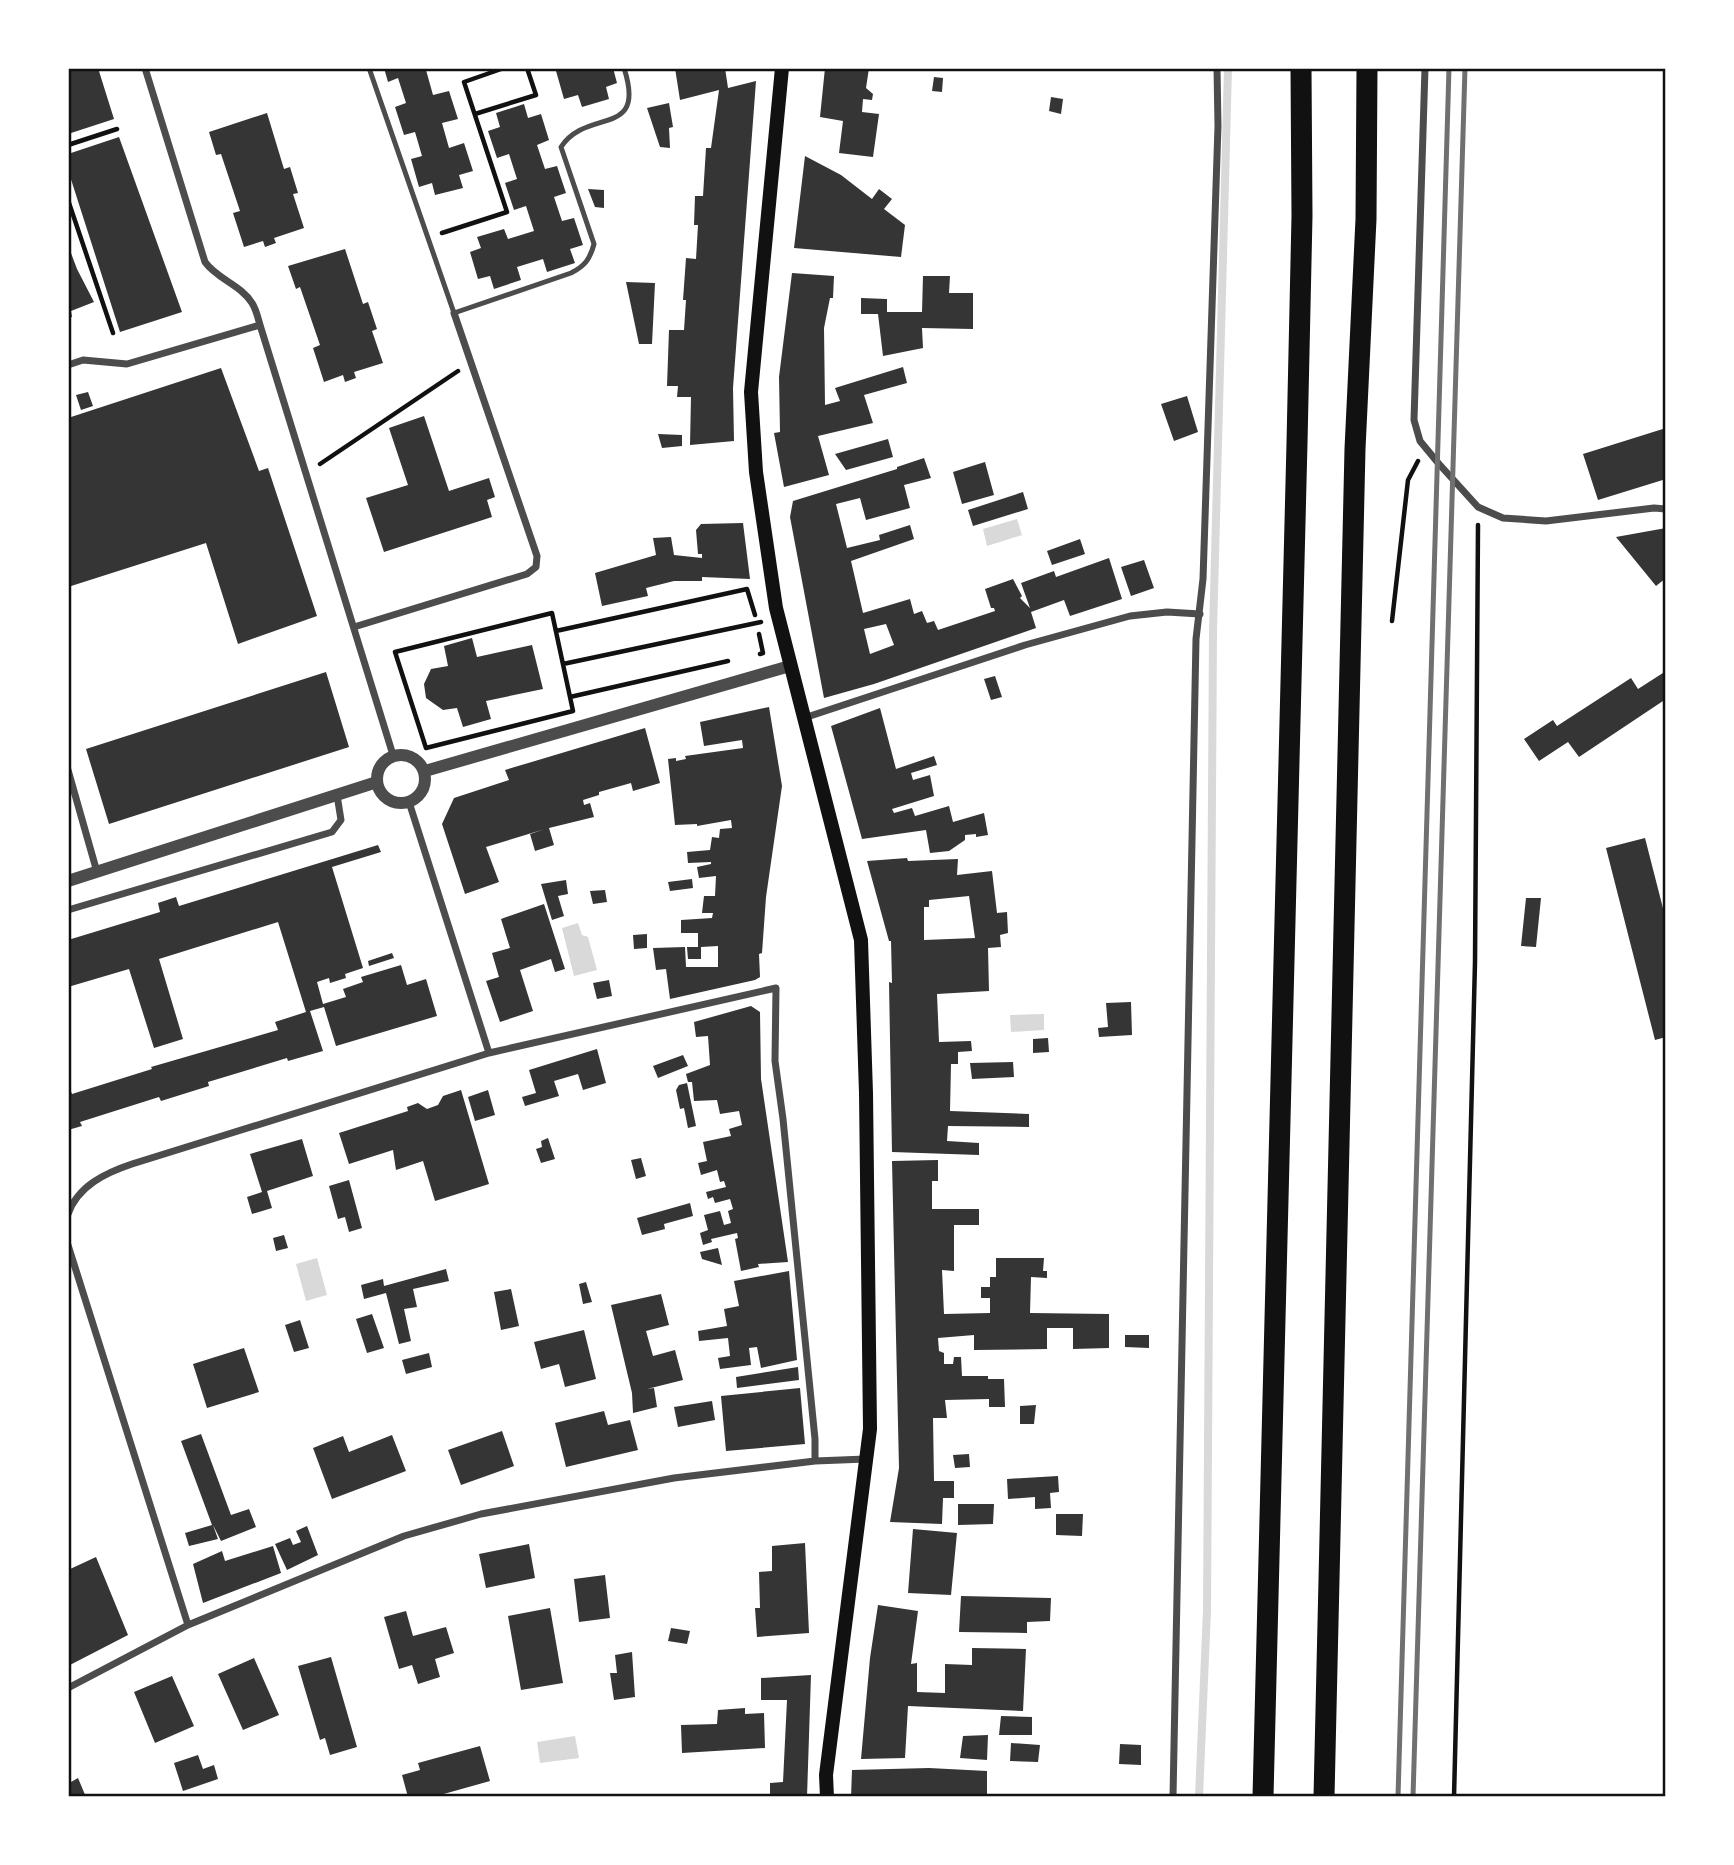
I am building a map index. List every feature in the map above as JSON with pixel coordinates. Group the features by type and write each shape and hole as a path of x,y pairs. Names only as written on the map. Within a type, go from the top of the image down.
{"highway":[{"path":"1264,1797 1302,230 1301,68"},
{"path":"1324,1797 1355,449 1366,219 1367,68"}],"main road":[{"path":"782,68 751,391 756,472 779,619 861,940 866,1093 870,1429 826,1775 827,1797"}],"street":[{"path":"145,68 205,262 210,270 253,304 393,755"},
{"path":"1173,1797 1195,653 1203,579 1218,140 1217,68"},
{"path":"1425,68 1414,420 1416,433 1427,450 1478,507 1503,518 1546,521 1654,508 1666,509"},
{"path":"354,627 527,574 536,567 537,556 454,313"},
{"path":"68,365 83,360 127,364 260,325"},
{"path":"803,719 1025,645 1130,615 1167,612 1200,614"},
{"path":"425,771 790,666"},
{"path":"393,755 416,758 425,771 425,786 416,799 409,802 392,802 385,797 377,782 380,766 393,755"},
{"path":"68,770 97,872"},
{"path":"68,881 377,782"},
{"path":"68,910 332,832 341,820 337,795"},
{"path":"409,802 489,1053"},
{"path":"68,1214 70,1202 115,1170 489,1053 776,988 775,1061 815,1439 814,1461"},
{"path":"68,1245 188,1625"},
{"path":"68,1688 188,1625 404,1536 481,1514 674,1479 814,1461 866,1459"}],"lane":[{"path":"369,68 454,313 570,273 582,268 591,256 594,243 561,148 569,135 624,112 631,98 631,88 624,68"}],"path":[{"path":"428,238 507,212 464,82 504,68"},
{"path":"475,114 536,94 527,68"},
{"path":"68,145 117,129"},
{"path":"68,200 113,333"},
{"path":"306,473 471,363"},
{"path":"1392,621 1408,480 1427,450"},
{"path":"1454,1797 1475,962 1478,507"},
{"path":"556,631 747,589 763,653 750,656"},
{"path":"552,613 563,664 573,711 426,748 394,652 552,613"},
{"path":"563,664 779,619"},
{"path":"570,697 737,659"}],"shaded area":[{"path":"1017,519 1022,535 987,546 983,529"},
{"path":"578,923 582,935 588,937 597,970 574,976 562,928"},
{"path":"1044,1014 1044,1030 1011,1032 1010,1015"},
{"path":"317,1258 327,1295 306,1301 296,1264"},
{"path":"575,1736 579,1758 540,1763 537,1742"}],"building":[{"path":"68,68 98,68 114,119 68,134"},
{"path":"384,68 430,68 426,70 433,95 449,91 458,119 442,123 449,148 464,143 473,171 459,175 463,188 435,195 432,183 419,187 411,159 422,156 415,132 404,135 395,107 406,103 398,78 388,82"},
{"path":"563,68 613,68 617,83 606,87 609,99 582,107 578,95 564,99 556,71"},
{"path":"675,68 725,68 728,88 756,81 733,388 734,441 690,445 691,397 677,397 678,386 667,386 669,330 684,330 686,258 696,259 698,225 694,225 695,196 703,196 706,148 711,148 719,90 680,100"},
{"path":"825,68 869,68 866,88 873,94 872,100 863,99 862,112 879,114 873,157 839,153 843,121 820,117"},
{"path":"934,77 943,78 942,92 932,91"},
{"path":"1051,97 1063,99 1061,114 1049,111"},
{"path":"669,103 673,127 669,128 670,148 660,147 647,108"},
{"path":"524,104 528,118 541,114 549,140 537,145 545,169 557,166 566,193 554,197 562,221 574,218 583,245 570,249 575,263 547,272 543,259 517,267 521,280 494,289 490,276 478,279 470,252 481,248 477,237 504,229 508,239 534,231 526,206 514,210 505,183 517,179 509,154 497,158 488,131 500,127 496,113"},
{"path":"267,113 284,169 290,167 298,193 293,194 304,228 274,238 276,243 265,247 263,241 244,247 233,213 240,211 221,154 216,155 209,132"},
{"path":"119,137 182,312 120,332 68,170 68,154"},
{"path":"805,156 841,175 872,199 879,189 892,199 884,209 905,225 901,257 794,248"},
{"path":"588,189 604,190 604,208 595,207"},
{"path":"68,245 94,302 71,311 72,317 68,318"},
{"path":"345,249 363,304 368,302 377,329 372,331 383,363 354,372 356,378 345,382 343,375 324,382 313,348 320,345 300,287 296,289 288,266"},
{"path":"792,273 834,276 833,298 830,298 824,328 825,405 840,401 835,388 903,367 907,383 864,395 873,423 818,436 829,475 784,487 774,433 780,432 779,377"},
{"path":"923,276 950,276 949,293 973,293 973,329 922,328 923,348 883,356 878,314 861,314 861,298 887,299 887,312 922,312"},
{"path":"626,282 655,283 652,344 639,344"},
{"path":"221,368 259,471 268,468 317,616 238,644 206,543 68,587 68,418"},
{"path":"88,392 93,406 81,410 76,395"},
{"path":"1187,396 1198,432 1174,441 1161,404"},
{"path":"424,416 449,491 489,478 495,497 487,500 492,517 384,552 366,498 408,485 389,428"},
{"path":"1666,428 1666,479 1598,500 1583,454"},
{"path":"658,434 682,435 682,446 662,448"},
{"path":"888,439 893,457 846,470 835,454"},
{"path":"924,458 931,478 904,485 910,508 866,520 860,498 836,504 847,548 880,540 879,535 910,525 914,539 851,561 863,613 910,599 914,614 922,611 927,623 934,621 938,630 995,611 991,608 985,589 1013,579 1022,596 1020,598 1030,608 1021,583 1054,571 1056,577 1109,558 1122,599 1070,616 1064,600 1031,612 1036,628 874,684 824,698 790,517 793,501","holes":["886,624 894,645 870,654 864,629"]},
{"path":"985,462 994,495 962,504 953,472"},
{"path":"1023,492 1028,509 973,526 968,510"},
{"path":"743,523 750,579 702,577 702,581 674,581 646,588 648,596 602,606 595,573 656,555 653,538 671,537 674,555 702,558 702,554 698,554 696,530 701,524"},
{"path":"1666,528 1666,578 1656,586 1616,537"},
{"path":"1080,539 1085,554 1052,565 1047,551"},
{"path":"1144,560 1154,588 1131,596 1121,567"},
{"path":"472,638 477,657 532,645 543,689 486,701 491,719 463,727 457,708 443,710 426,698 424,684 431,669 448,666 444,646"},
{"path":"1666,671 1666,699 1579,757 1568,742 1539,761 1524,739 1553,720 1557,726 1631,678 1638,689"},
{"path":"326,672 349,747 109,824 86,749"},
{"path":"995,676 1002,697 991,700 984,679"},
{"path":"769,707 782,786 766,897 762,953 759,954 760,977 670,999 666,969 656,970 653,948 685,947 686,967 718,967 718,946 701,947 701,959 688,959 687,947 698,947 698,933 681,933 681,920 712,918 713,913 702,913 704,896 715,896 716,876 699,878 697,867 711,862 688,863 687,852 710,850 712,837 719,838 720,829 732,828 731,820 697,826 675,825 668,759 676,758 676,761 686,759 685,756 743,748 742,740 704,746 700,722"},
{"path":"880,708 896,769 934,756 937,765 911,773 913,780 930,775 934,796 892,809 894,813 912,808 915,816 949,806 953,822 984,813 988,835 965,835 965,840 949,851 930,853 926,830 862,839 831,726"},
{"path":"645,728 660,783 633,791 631,783 599,792 599,795 583,800 584,805 590,803 594,817 549,828 554,845 535,851 530,834 545,829 486,847 499,882 465,894 442,824 454,798 509,780 505,770"},
{"path":"1645,838 1666,920 1666,1037 1655,1040 1606,848"},
{"path":"378,845 381,852 332,867 363,968 330,983 329,978 317,982 323,1004 346,997 343,989 363,982 361,977 401,965 407,985 426,979 437,1016 336,1046 324,1007 310,1011 323,1051 288,1061 287,1058 208,1082 209,1086 161,1101 159,1097 80,1122 82,1126 68,1130 68,1084 72,1094 152,1069 151,1067 278,1030 275,1022 306,1012 278,922 159,959 183,1039 154,1048 129,969 68,987 68,940 160,912 158,903 176,897 179,906"},
{"path":"907,858 908,861 958,859 957,875 992,871 997,913 1007,912 1008,933 1000,935 1001,947 988,948 989,991 937,994 939,1042 971,1041 972,1051 958,1052 958,1064 951,1064 950,1111 1029,1114 1029,1127 948,1126 947,1141 979,1143 979,1155 892,1152 889,982 892,983 891,941 867,861","holes":["969,896 975,938 924,940 924,907 929,907 929,900"]},
{"path":"692,879 693,888 670,891 668,882"},
{"path":"566,880 568,894 558,896 564,916 552,920 541,884"},
{"path":"605,890 607,902 593,904 590,891"},
{"path":"1526,898 1541,898 1536,947 1521,946"},
{"path":"544,904 565,969 555,972 551,959 520,970 533,1011 500,1022 486,981 499,977 492,953 510,948 501,919"},
{"path":"647,934 647,948 634,949 633,935"},
{"path":"392,953 394,958 369,966 368,961"},
{"path":"609,980 612,996 597,999 593,983"},
{"path":"1131,1002 1132,1035 1099,1037 1098,1028 1108,1027 1106,1003"},
{"path":"751,1006 760,1012 761,1079 788,1262 758,1264 759,1267 741,1271 735,1239 738,1238 737,1233 711,1239 712,1242 703,1245 700,1233 708,1230 704,1215 720,1211 724,1225 731,1223 728,1211 733,1209 730,1199 715,1203 713,1197 708,1199 706,1192 726,1187 724,1181 720,1182 717,1170 701,1175 698,1163 707,1161 703,1142 731,1136 729,1129 742,1125 739,1111 720,1114 717,1100 694,1101 692,1082 688,1082 686,1074 710,1065 708,1036 696,1037 694,1022"},
{"path":"1048,1038 1049,1052 1033,1053 1033,1039"},
{"path":"597,1049 606,1083 583,1090 578,1074 554,1081 559,1096 525,1106 522,1097 536,1093 529,1070"},
{"path":"683,1055 688,1066 658,1078 653,1066"},
{"path":"1013,1062 1014,1077 972,1079 970,1063"},
{"path":"687,1083 696,1126 688,1128 684,1108 680,1109 676,1090 679,1085"},
{"path":"461,1090 489,1184 435,1201 423,1161 396,1170 393,1150 349,1164 339,1133 408,1111 407,1107 418,1103 427,1109 438,1105 443,1096"},
{"path":"488,1090 495,1115 475,1121 468,1097"},
{"path":"548,1138 555,1159 541,1163 536,1149 542,1147 541,1141"},
{"path":"302,1139 313,1176 267,1191 272,1208 252,1214 247,1197 262,1192 250,1154"},
{"path":"641,1158 646,1176 636,1179 631,1160"},
{"path":"938,1160 938,1181 932,1181 932,1209 979,1209 979,1225 954,1225 954,1271 942,1270 944,1314 990,1313 990,1298 981,1298 981,1287 990,1287 990,1277 996,1277 996,1258 1044,1258 1043,1271 1047,1271 1047,1278 1031,1277 1030,1313 1109,1314 1109,1348 1073,1349 1073,1328 1047,1328 1047,1349 974,1350 974,1335 938,1338 939,1351 944,1353 944,1364 953,1364 954,1357 961,1357 962,1376 1004,1379 1005,1407 989,1407 989,1399 945,1400 947,1418 933,1418 934,1481 954,1481 954,1498 943,1498 942,1524 890,1522 899,1468 892,1161"},
{"path":"349,1180 362,1228 349,1232 345,1217 338,1219 329,1186"},
{"path":"690,1203 693,1216 664,1224 665,1229 642,1235 637,1218"},
{"path":"284,1235 288,1248 276,1251 273,1238"},
{"path":"718,1248 722,1265 702,1259 700,1252"},
{"path":"446,1269 449,1281 413,1289 417,1307 404,1309 411,1341 399,1344 386,1293 364,1299 361,1285 383,1279 384,1286"},
{"path":"789,1271 797,1360 761,1368 757,1347 749,1348 751,1365 720,1369 718,1358 730,1356 728,1338 699,1341 698,1331 727,1326 724,1309 739,1306 734,1281"},
{"path":"586,1282 592,1302 583,1304 579,1284"},
{"path":"511,1289 519,1326 501,1330 494,1292"},
{"path":"661,1294 669,1325 646,1331 653,1356 675,1350 683,1380 647,1389 654,1388 657,1407 633,1413 632,1393 611,1305"},
{"path":"372,1314 384,1348 367,1353 356,1319"},
{"path":"300,1320 309,1348 294,1352 285,1325"},
{"path":"584,1330 596,1379 565,1387 559,1364 541,1369 534,1342"},
{"path":"1125,1335 1149,1335 1149,1348 1125,1347"},
{"path":"244,1348 259,1392 207,1408 193,1364"},
{"path":"429,1353 432,1367 406,1374 402,1360"},
{"path":"798,1367 799,1380 737,1388 736,1377"},
{"path":"800,1388 805,1444 726,1451 721,1396"},
{"path":"712,1401 715,1420 678,1427 674,1407"},
{"path":"1036,1405 1034,1424 1020,1424 1020,1406"},
{"path":"604,1411 608,1425 630,1420 638,1450 566,1467 555,1423"},
{"path":"502,1431 514,1466 461,1485 448,1450"},
{"path":"201,1434 231,1515 249,1509 256,1527 221,1541 213,1525 218,1539 189,1546 185,1533 212,1525 181,1441"},
{"path":"392,1435 406,1471 332,1499 313,1448 343,1436 349,1452"},
{"path":"969,1454 970,1467 955,1468 953,1455"},
{"path":"1058,1476 1059,1492 1050,1493 1051,1508 1035,1509 1035,1497 1008,1499 1007,1479"},
{"path":"958,1504 994,1504 993,1524 958,1525"},
{"path":"1056,1514 1083,1514 1082,1536 1056,1535"},
{"path":"307,1526 318,1555 287,1570 275,1544 290,1538 293,1545 301,1542 296,1531"},
{"path":"913,1529 957,1533 951,1595 908,1593"},
{"path":"805,1543 809,1633 757,1637 755,1608 760,1608 759,1572 772,1571 772,1546"},
{"path":"529,1544 535,1578 486,1588 479,1554"},
{"path":"273,1546 281,1573 203,1603 193,1564 222,1551 225,1561"},
{"path":"96,1557 128,1635 68,1666 68,1570"},
{"path":"605,1575 610,1618 579,1622 574,1579"},
{"path":"961,1596 1051,1598 1050,1621 1027,1622 1027,1633 959,1632"},
{"path":"878,1605 918,1611 911,1664 917,1663 917,1692 945,1693 945,1664 972,1665 972,1648 1026,1649 1023,1711 908,1706 905,1758 861,1759 870,1658"},
{"path":"550,1608 563,1683 521,1690 508,1616"},
{"path":"406,1611 413,1636 446,1627 454,1653 435,1659 440,1677 418,1684 412,1665 399,1669 384,1617"},
{"path":"671,1628 690,1631 687,1644 668,1641"},
{"path":"632,1652 635,1697 614,1700 610,1673 617,1673 615,1655"},
{"path":"331,1657 357,1747 330,1755 325,1738 320,1740 298,1666"},
{"path":"254,1658 279,1715 243,1730 218,1674"},
{"path":"811,1675 807,1797 770,1797 770,1783 783,1782 787,1700 761,1700 761,1678"},
{"path":"172,1676 194,1726 155,1743 134,1692"},
{"path":"745,1708 745,1714 764,1713 765,1748 682,1753 681,1725 717,1724 718,1710"},
{"path":"1001,1716 1032,1717 1032,1735 999,1735"},
{"path":"988,1735 987,1760 960,1758 963,1736"},
{"path":"1011,1743 1040,1745 1038,1762 1010,1761"},
{"path":"1120,1744 1141,1745 1141,1765 1119,1764"},
{"path":"480,1746 490,1781 433,1797 408,1797 402,1775 420,1770 418,1763"},
{"path":"198,1755 203,1769 214,1765 218,1779 183,1791 174,1763"},
{"path":"929,1768 987,1771 987,1794 1006,1797 851,1797 852,1770"},
{"path":"68,1776 71,1782 78,1778 86,1797 68,1797"}],"waterway":[{"path":"1199,1797 1207,1610 1213,632 1228,68"}],"railway":[{"path":"1398,1797 1449,68"},
{"path":"1413,1797 1465,68"}]}
